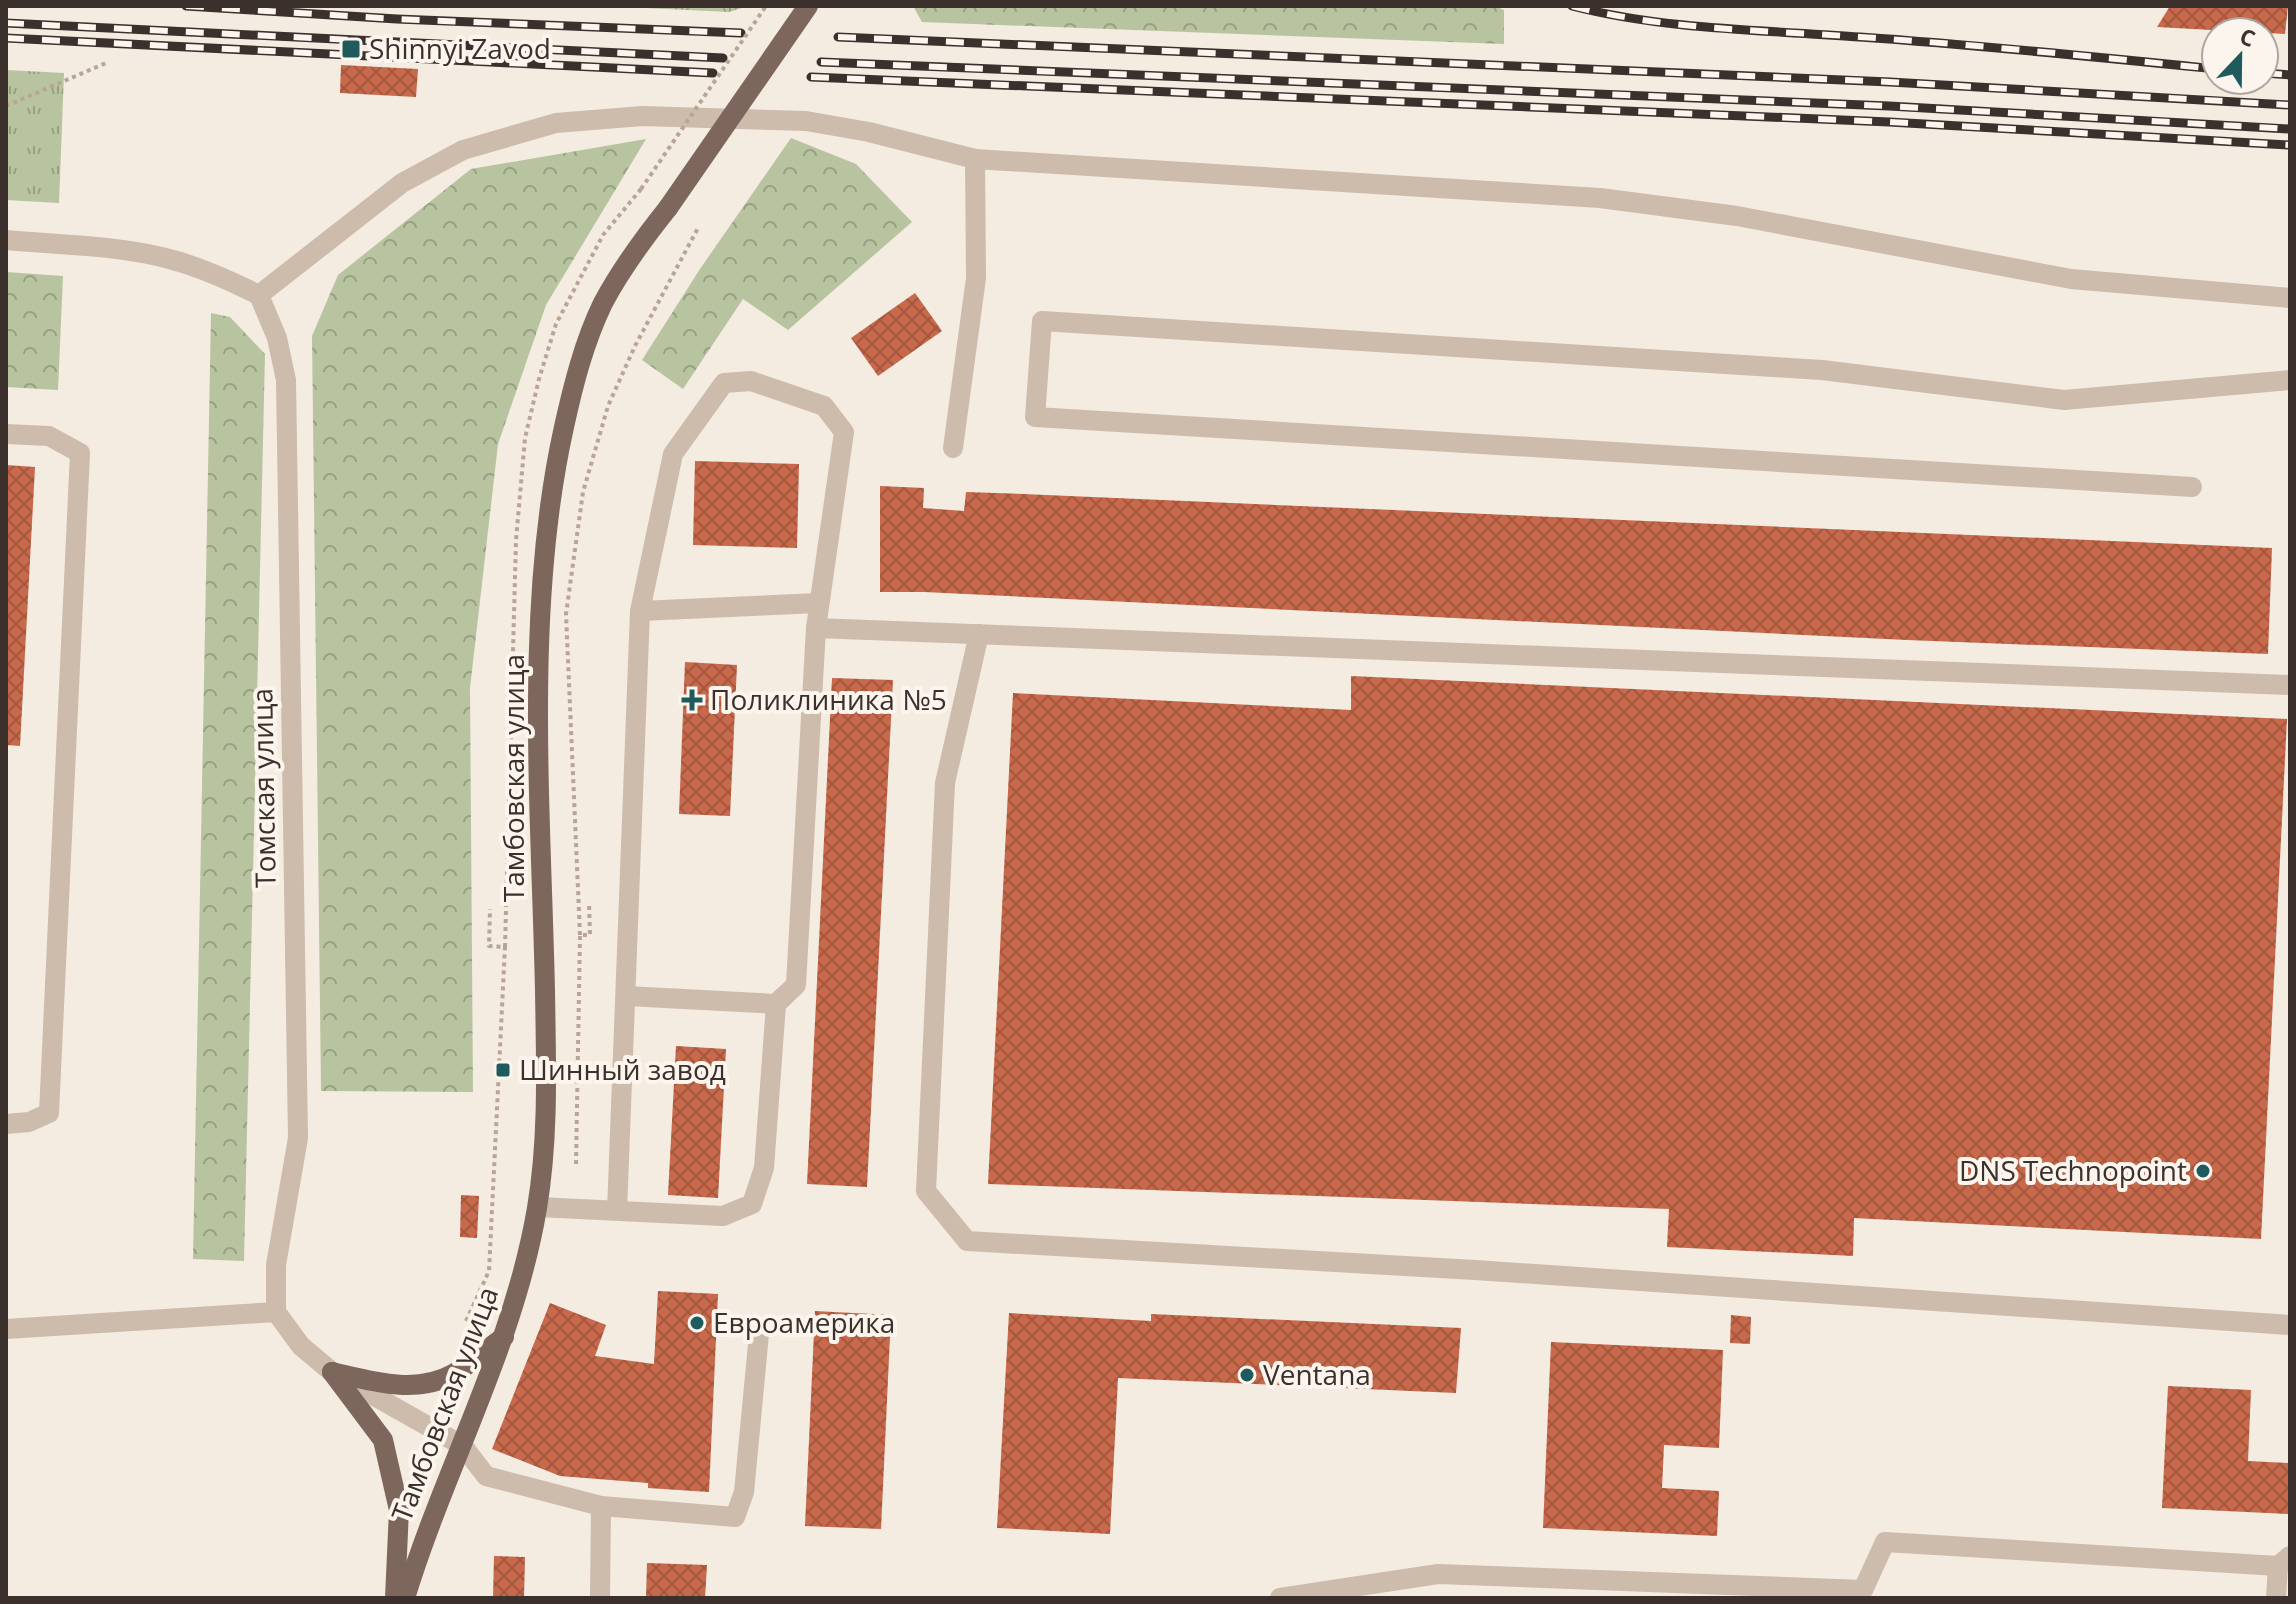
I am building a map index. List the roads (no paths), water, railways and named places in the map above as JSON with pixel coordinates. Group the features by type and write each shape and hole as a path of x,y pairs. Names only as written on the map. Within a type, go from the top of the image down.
{"main road":[{"name":"Тамбовская улица","path":"405,1598 425,1534 463,1446 504,1337 538,1207 545,1075 539,714 543,570 553,476 571,393 603,304 634,250 668,208 808,6"},
{"path":"332,1372 386,1384 428,1383 453,1375 504,1337"},
{"path":"332,1372 383,1440 399,1510 395,1598"}],"street":[{"path":"6,240 116,249 171,259 211,272 259,295 402,183 463,150 556,123 642,116 806,121 869,132 975,159 1600,198 1737,216 2071,279 2290,298"},
{"path":"953,448 976,278 975,159"},
{"name":"Томская улица","path":"259,295 277,338 286,380 298,1138 276,1265 276,1312"},
{"path":"2192,487 1035,417 1042,321 1822,370 2064,400 2290,380"},
{"path":"538,1207 617,1211 723,1216 752,1204 764,1168 776,1004 796,985 816,628 844,432 824,406 751,381 724,383 673,454 640,611 617,1211"},
{"path":"6,434 49,436 80,453 49,1113 29,1122 6,1124"},
{"path":"640,611 819,603"},
{"path":"816,628 2290,685"},
{"path":"979,634 945,783 926,1191 967,1241 1491,1271 2290,1325"},
{"path":"627,996 776,1004"},
{"path":"6,1329 276,1312 301,1346 332,1372 463,1446 486,1476 601,1506 735,1517 744,1492 759,1334"},
{"path":"600,1598 601,1506"},
{"path":"1280,1598 1438,1574 1863,1590 1885,1542 2284,1561 2276,1598"}],"railway":[{"path":"186,6 397,19 741,33"},
{"path":"1572,6 1679,25 1949,44 2200,67"},
{"path":"6,23 723,58"},
{"path":"838,37 1890,82 2290,105"},
{"path":"6,38 713,73"},
{"path":"821,62 1889,106 2290,129"},
{"path":"2280,74 2290,75"},
{"path":"811,77 1889,122 2290,145"}],"place":[{"name":"Shinnyi Zavod","path":"351,49"},
{"name":"Поликлиника №5","path":"692,700"},
{"name":"Шинный завод","path":"503,1070"},
{"name":"DNS Technopoint","path":"2203,1171"},
{"name":"Евроамерика","path":"697,1323"},
{"name":"Ventana","path":"1247,1375"}]}
